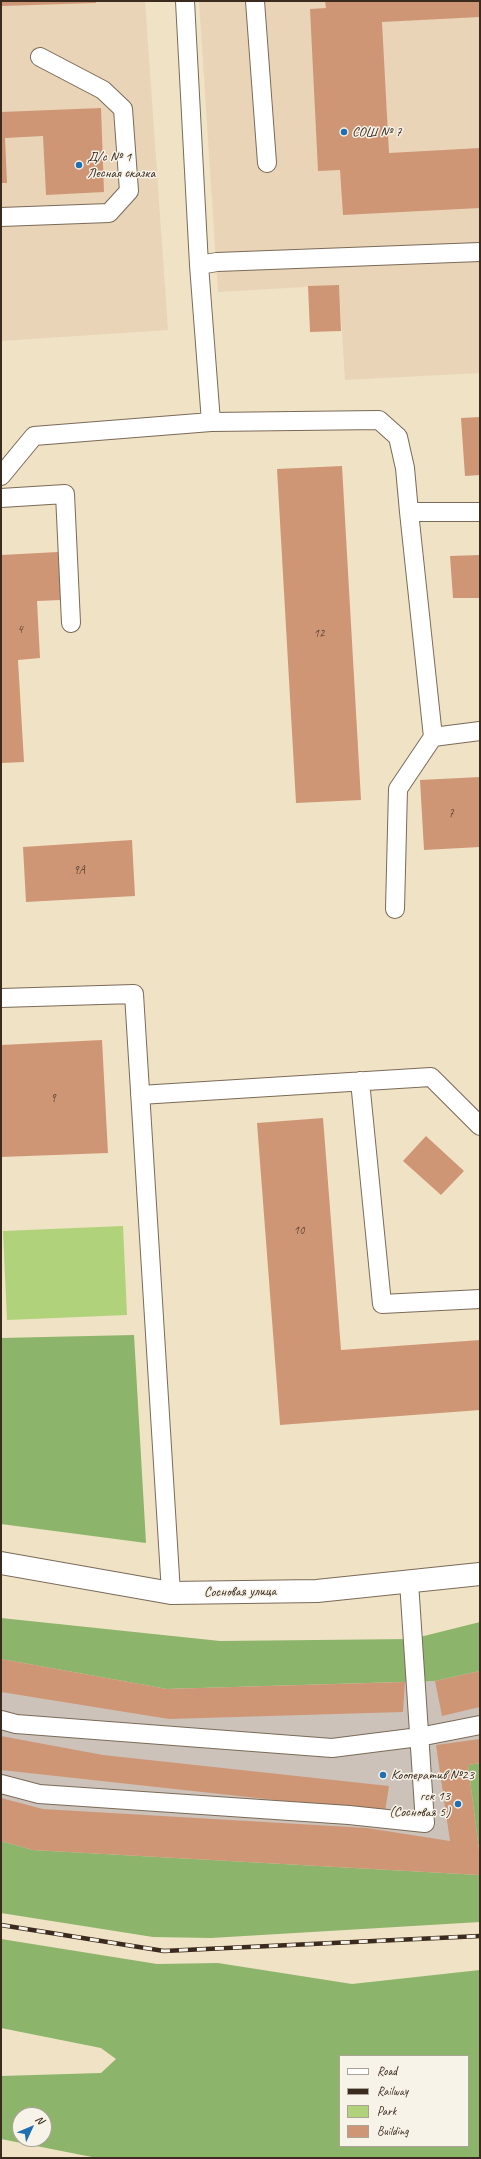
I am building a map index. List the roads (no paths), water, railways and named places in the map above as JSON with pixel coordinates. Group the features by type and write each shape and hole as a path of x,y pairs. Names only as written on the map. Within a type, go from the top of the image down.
{"street":[{"name":"Сосновая улица","path":"1,1563 171,1593 317,1591 480,1574"}],"lane":[{"path":"185,1 199,265 211,422"},
{"path":"255,1 267,163"},
{"path":"1,217 109,213 129,191 123,109 103,90 40,57"},
{"path":"199,265 217,262 480,252"},
{"path":"1,476 34,436 211,422 379,420 398,437 405,468 433,737 398,789 395,909"},
{"path":"1,498 65,494 71,623"},
{"path":"409,512 480,512"},
{"path":"433,737 480,731"},
{"path":"1,998 134,994 171,1593"},
{"path":"140,1095 431,1077 480,1126"},
{"path":"360,1081 382,1304 480,1299"},
{"path":"1,1784 39,1794 349,1815 425,1823 409,1582"},
{"path":"1,1720 16,1724 332,1748 419,1737 480,1725"}],"railway":[{"path":"1,1925 164,1951 480,1936"}],"place":[{"name":"СОШ № 7","path":"344,132"},
{"name":"Д/с № 1 Лесная сказка","path":"79,165"},
{"name":"Кооператив №23","path":"383,1775"},
{"name":"гск 13 (Сосновая 5)","path":"458,1804"}]}
